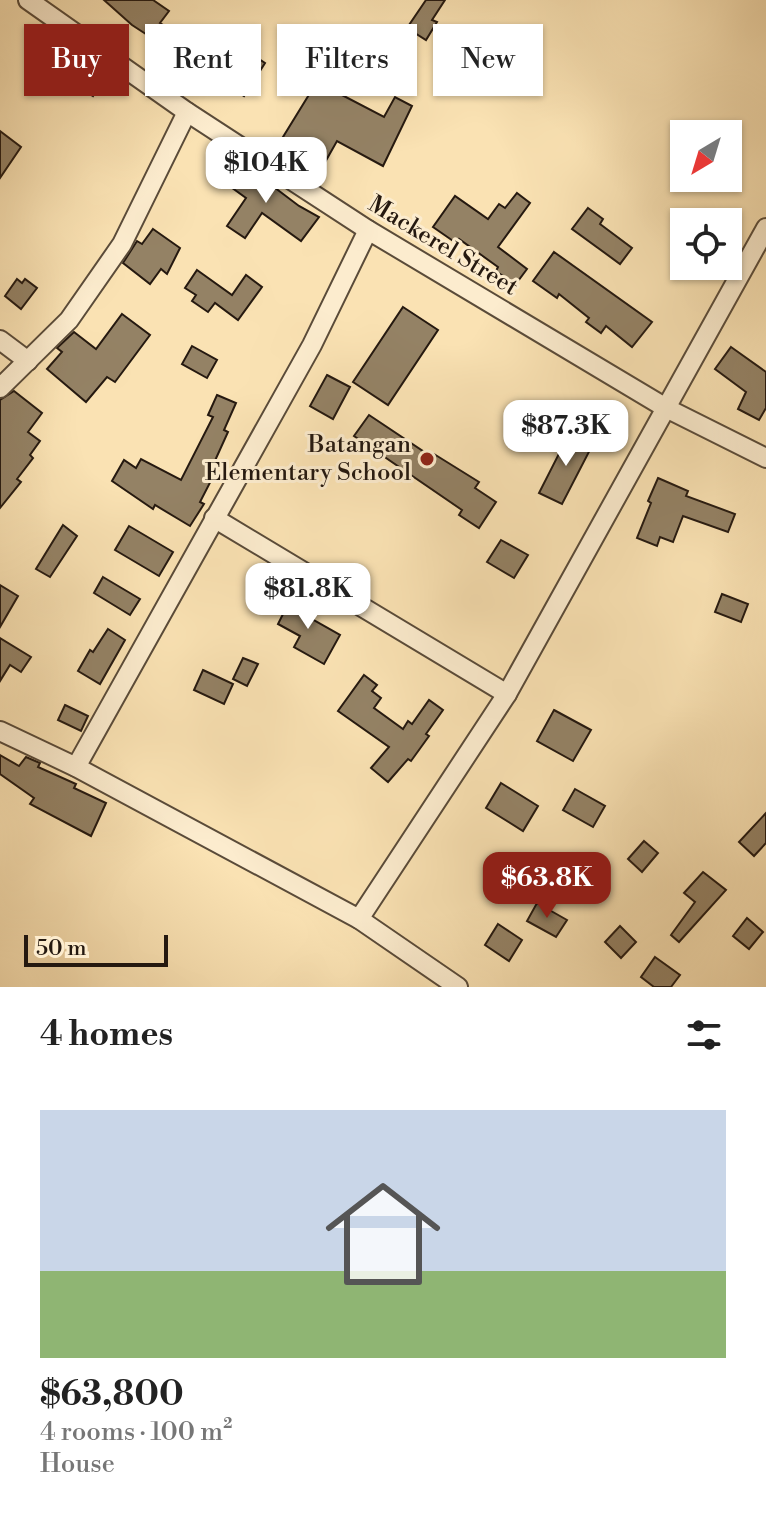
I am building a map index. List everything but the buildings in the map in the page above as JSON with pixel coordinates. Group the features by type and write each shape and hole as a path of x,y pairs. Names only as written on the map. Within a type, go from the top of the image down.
{"street":[{"name":"Mackerel Street","path":"28,0 187,112 368,230 666,408 766,458"},
{"path":"0,388 69,320 122,244 187,112"},
{"path":"359,919 507,694 766,228"},
{"path":"76,767 312,345 368,230"},
{"path":"0,340 28,361"},
{"path":"214,518 507,694"},
{"path":"0,731 76,767 359,919 458,987"}],"place":[{"name":"Batangan Elementary School","path":"427,459"}]}
